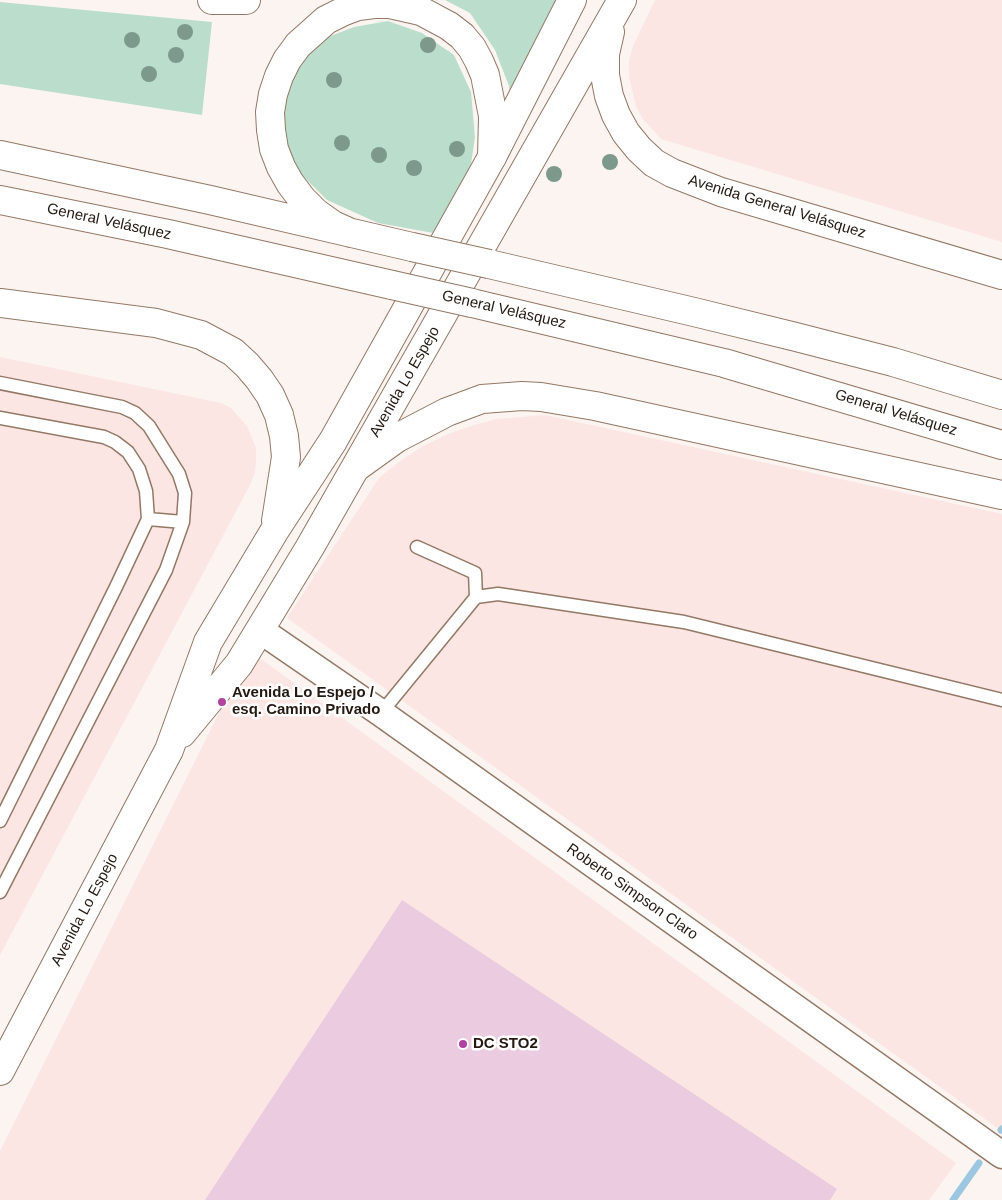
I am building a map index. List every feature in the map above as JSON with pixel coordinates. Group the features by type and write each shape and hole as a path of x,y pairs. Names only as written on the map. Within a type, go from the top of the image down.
{"main road":[{"path":"212,0 246,0"},
{"name":"Avenida Lo Espejo","path":"0,1071 169,750 208,642 275,530 333,441 492,157 572,0"},
{"path":"351,233 322,217 302,199 290,184 274,149 271,130 270,112 278,76 298,45 311,31 326,20 358,6 390,4 421,12 449,26 462,36 476,54 485,75 492,116 492,157"},
{"name":"Avenida Lo Espejo","path":"169,750 239,664 358,466 575,83 614,5"},
{"name":"Avenida General Velásquez","path":"614,5 605,54 605,75 609,96 616,115 626,133 654,163 672,173 721,192 1002,275"},
{"path":"0,155 210,200 591,287 893,362 1002,394"},
{"name":"General Velásquez","path":"0,200 168,234 724,363 1002,444"},
{"path":"0,303 156,323 201,335 218,343 240,358 259,379 270,395 279,414 284,436 286,458 275,530"},
{"path":"358,466 397,438 447,412 482,399 522,396 548,398 595,406 1002,495"}],"street":[{"name":"Roberto Simpson Claro","path":"260,630 381,713 1002,1155"}],"lane":[{"path":"0,384 122,407 135,413 149,426 179,474 185,492 183,522 166,570 0,892"},
{"path":"0,418 104,437 116,442 128,452 139,468 146,492 148,519 0,821"},
{"path":"148,519 183,522"},
{"path":"381,713 476,597 475,573 417,546"},
{"path":"476,597 498,594 684,622 1002,700"}],"shaded area":[{"path":"655,0 1002,0 1002,242 661,139 642,118 636,106 629,77 629,61 633,46"},
{"path":"0,357 221,403 231,408 247,426 256,448 256,461 255,473 250,485 0,955"},
{"path":"545,415 1002,514 1002,1128 1000,1130 287,618 379,478 400,461 423,446 448,434 474,425 497,419"},
{"path":"250,651 956,1163 929,1200 0,1200 0,1151"}],"green space":[{"path":"445,0 567,0 511,107 509,86 495,50 470,13"},
{"path":"0,2 212,22 202,115 0,84"},
{"path":"388,21 422,33 454,55 471,92 475,137 468,184 439,234 378,223 327,200 295,168 281,128 286,87 307,57 328,37 354,27"}],"building":[{"name":"DC STO2","path":"402,900 837,1189 830,1200 205,1200"}],"waterway":[{"path":"953,1200 979,1163"}],"place":[{"name":"Avenida Lo Espejo / esq. Camino Privado","path":"222,702"},
{"name":"DC STO2","path":"463,1044"}]}
